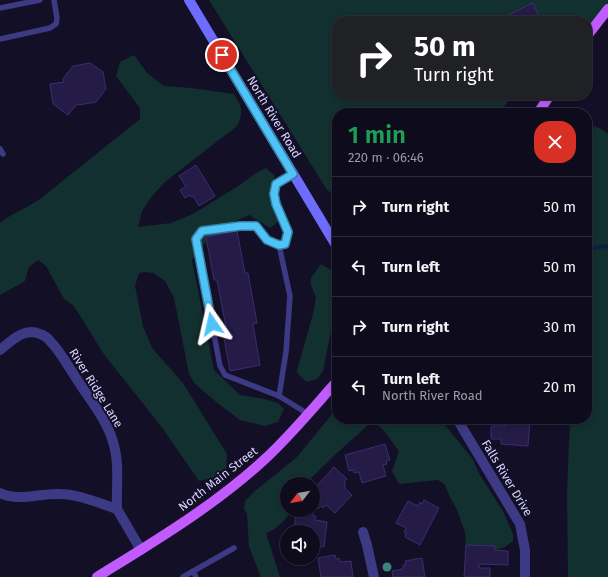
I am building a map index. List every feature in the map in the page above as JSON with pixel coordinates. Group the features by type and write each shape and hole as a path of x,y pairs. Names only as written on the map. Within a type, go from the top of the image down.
{"main road":[{"path":"592,30 608,9"},
{"name":"North Main Street","path":"101,576 177,528 234,486 266,458 332,387"}],"street":[{"name":"North River Road","path":"189,0 332,239"},
{"name":"River Ridge Lane","path":"0,350 18,336 30,332 40,334 50,340 103,420 114,443 118,472 117,509"},
{"name":"Falls River Drive","path":"460,424 520,524 525,550 525,577"},
{"path":"0,493 21,497 53,494 70,495 117,509 141,550"},
{"path":"364,532 374,577"}],"lane":[{"path":"0,8 40,0"},
{"path":"0,39 50,28 56,24 57,18 54,0"},
{"path":"293,174 276,184 274,194 276,204 288,232 285,244 279,245 267,240 256,226 240,226 202,231 196,239 220,366 225,375 279,396 308,414"},
{"path":"279,245 290,296 286,352 279,396"},
{"path":"183,577 234,548"},
{"path":"193,571 196,577"}],"green space":[{"path":"209,0 608,0 608,9 592,30 592,16 332,16 332,100 509,100 503,108 332,108 332,194 327,190"},
{"path":"134,55 147,73 164,86 234,94 241,110 241,117 237,126 165,182 152,196 142,211 138,227 171,223 193,214 266,168 275,176 271,189 271,199 273,210 278,222 270,228 249,215 231,223 204,244 192,260 214,370 240,395 265,399 278,403 284,409 278,422 265,426 240,420 195,384 189,374 174,298 165,281 153,273 139,273 135,286 143,326 152,348 183,383 227,454 226,473 221,476 199,481 163,429 103,353 74,306 64,299 46,266 38,260 29,267 25,281 0,295 0,223 9,216 40,199 140,119 140,108 116,76 120,62"},
{"path":"594,126 608,134 608,577 568,577 567,492 570,424 592,424 592,128"},
{"path":"321,264 332,270 332,331 323,371 317,379 307,382 298,374 297,370 316,298 311,285 311,278"},
{"path":"332,414 332,424 368,424 312,477 280,477 280,517 287,517 278,527 266,533 280,577 261,577 249,547 247,514 244,509 245,501 297,457"},
{"path":"376,424 444,424 472,458 480,475 503,511 513,534 513,541 505,547 495,550 495,546 466,545 465,532 457,510 445,485 438,480 399,484 392,471 399,451 383,430"}],"building":[{"path":"533,3 539,16 511,16 510,14"},
{"path":"90,63 103,72 106,89 96,102 79,105 77,104 68,115 53,104 50,84 64,82 63,79 73,66"},
{"path":"196,165 215,196 199,206 193,196 191,197 190,195 185,198 180,190 186,186 179,176"},
{"path":"237,231 245,273 248,273 257,323 253,324 260,365 230,371 222,327 226,327 217,280 214,280 206,237"},
{"path":"504,424 530,424 528,446 501,444 501,439 491,439 491,426 505,426"},
{"path":"385,444 390,460 386,461 387,464 383,465 386,476 362,483 359,472 354,473 354,470 349,471 345,455"},
{"path":"334,467 347,479 344,482 346,484 344,487 352,495 335,513 326,505 323,508 321,506 320,507 320,482"},
{"path":"424,500 439,508 420,545 405,537 406,533 404,532 406,528 396,523 408,501 418,506 420,502 422,504"},
{"path":"295,517 316,517 315,520 327,522 324,547 320,546 320,525 295,525"},
{"path":"466,545 495,546 495,550 508,551 508,565 479,564 479,568 490,568 490,577 464,577"},
{"path":"335,555 336,559 339,558 340,562 351,561 353,577 321,577 319,565 320,558"},
{"path":"422,558 425,577 393,577 392,571 403,569 403,565 406,565 405,561"}],"waterway":[{"path":"592,248 608,246"}],"route":[{"path":"212,324 196,239 202,231 240,226 256,226 267,240 279,245 285,244 288,232 276,204 274,194 276,184 293,174 222,55"}]}
